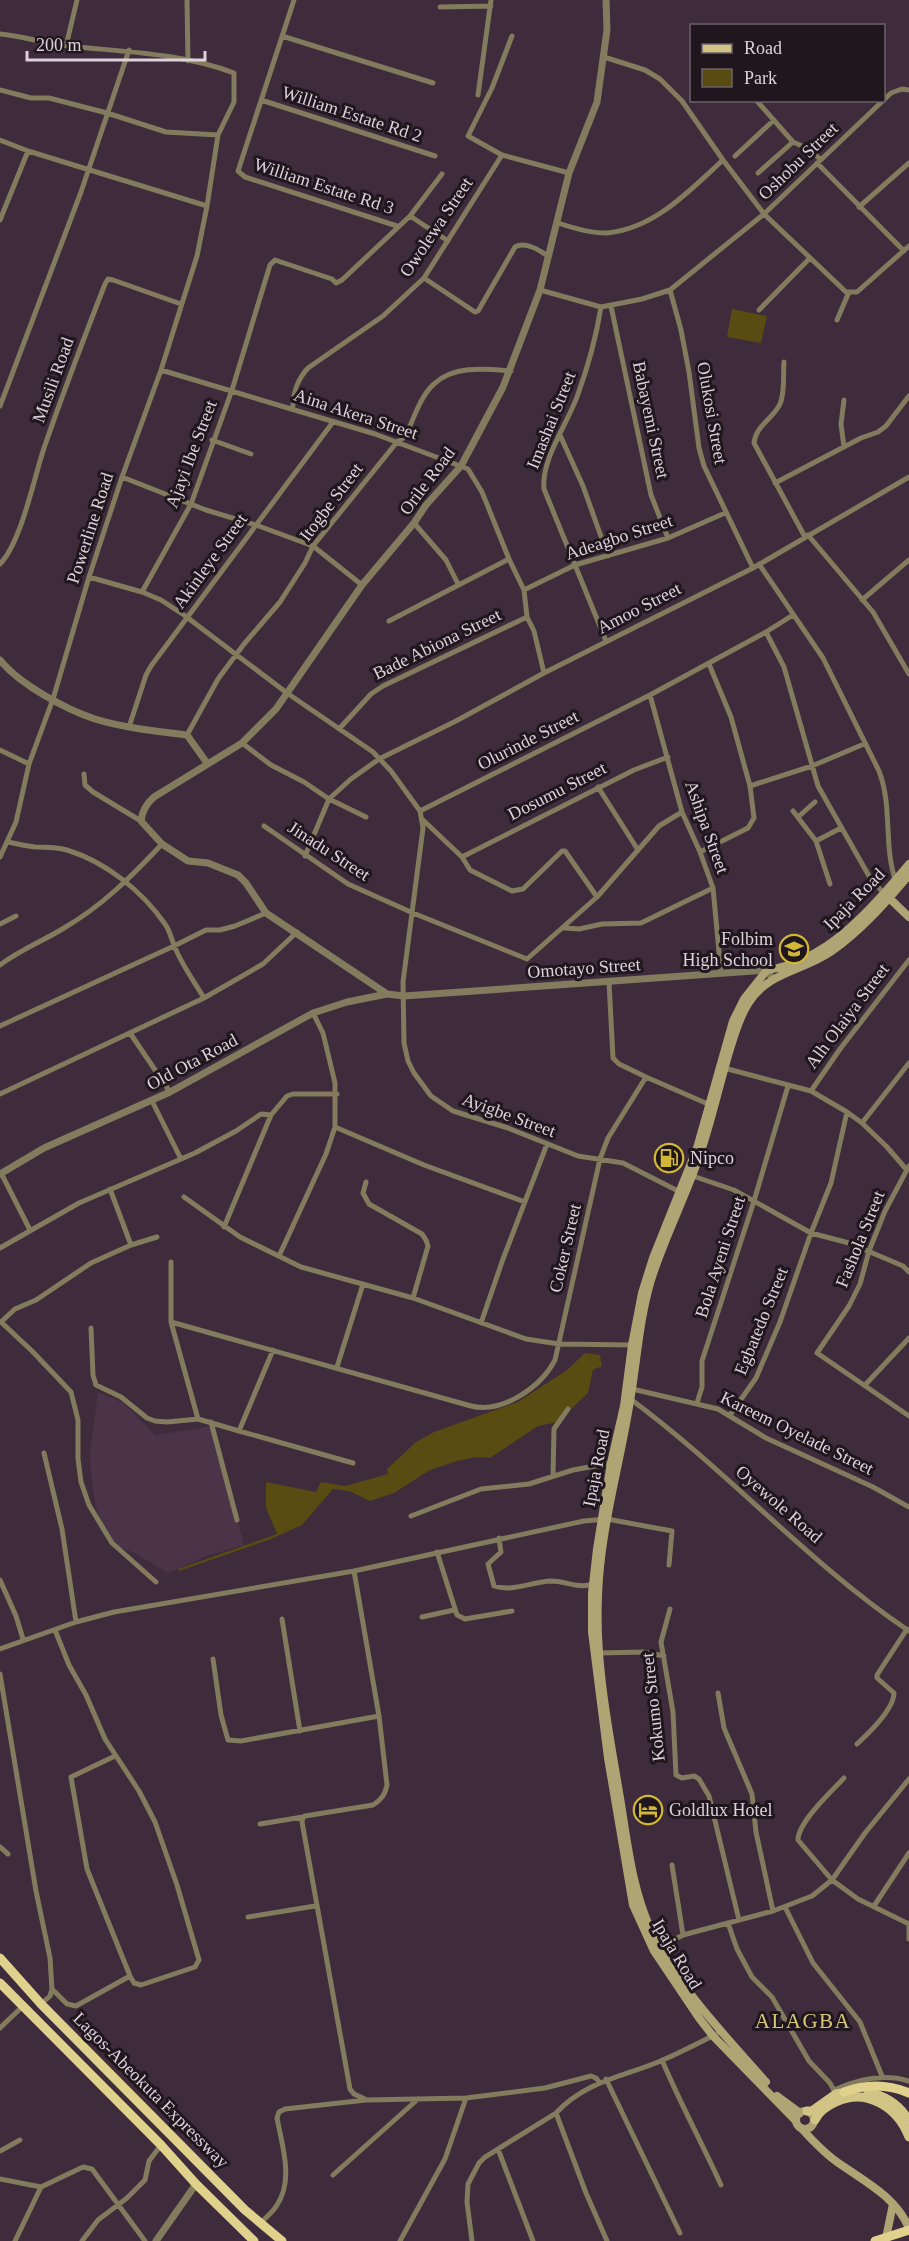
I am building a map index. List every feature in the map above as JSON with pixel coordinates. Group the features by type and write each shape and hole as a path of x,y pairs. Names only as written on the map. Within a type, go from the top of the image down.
{"highway":[{"name":"Lagos-Abeokuta Expressway","path":"0,1958 41,2004 245,2210 282,2241"},
{"name":"Lagos-Abeokuta Expressway","path":"0,1983 162,2145 196,2184 252,2239"},
{"path":"838,2092 865,2086 883,2086 909,2093"},
{"path":"875,2241 909,2229"}],"main road":[{"name":"Ipaja Road","path":"690,1175 708,1104 745,1008 755,993 772,978 786,975 832,951 858,930 887,896 909,864"},
{"name":"Ipaja Road","path":"897,883 909,874"},
{"name":"Ipaja Road","path":"801,2115 713,2036 654,1951 633,1905 599,1700 593,1584 629,1393 645,1280 705,1140 721,1068 740,1005 767,970 783,968 819,952 887,896"},
{"path":"887,896 909,917"},
{"name":"Ipaja Road","path":"629,1393 611,1463 595,1618 613,1757 634,1878 648,1923 660,1947 691,1995 777,2096 801,2115"},
{"path":"801,2115 812,2111 838,2092 864,2091 880,2095 897,2107 909,2121"},
{"path":"802,2129 808,2129 818,2114 842,2099 859,2097 879,2102 896,2115 904,2124 909,2137"},
{"path":"801,2115 813,2115 819,2147"},
{"path":"801,2115 802,2129 819,2147 868,2182 893,2204 903,2215 909,2229"},
{"path":"886,2238 893,2204"}],"street":[{"path":"66,46 77,0"},
{"path":"0,34 66,46 129,50 188,61 187,0"},
{"path":"261,100 294,0"},
{"name":"Orile Road","path":"141,821 147,804 154,797 242,743 276,709 362,585 414,523 426,505 461,466 488,419 510,371 540,290 569,173 597,102 607,30 606,0"},
{"path":"440,7 491,3 478,95"},
{"path":"282,36 434,83"},
{"path":"512,36 492,88 468,136 502,155 569,173"},
{"path":"1,401 89,168 129,50"},
{"path":"604,57 645,70 660,79 682,101 764,214 841,288 849,292 857,292 907,248 859,207 809,149 793,142 758,102"},
{"name":"Powerline Road","path":"0,857 2,848 8,842 16,822 29,764 53,699 89,577 122,477 182,304 207,206 218,135 234,102 234,73 214,65 188,61"},
{"name":"Oshobu Street","path":"885,99 891,93 902,89 909,90"},
{"path":"0,90 32,98 49,98 166,132 218,135"},
{"name":"William Estate Rd 2","path":"261,100 435,156"},
{"name":"William Estate Rd 3","path":"261,100 238,171 241,175 397,226"},
{"name":"Oshobu Street","path":"670,290 764,214 881,102"},
{"path":"735,156 774,120"},
{"path":"0,140 28,151 207,206"},
{"path":"758,173 793,142"},
{"path":"0,220 28,151"},
{"name":"Owolewa Street","path":"293,409 292,401 300,377 308,368 383,316 424,278 502,155"},
{"path":"558,223 577,229 607,233 638,227 684,196 723,160"},
{"path":"859,207 909,163"},
{"path":"397,226 410,216 442,174"},
{"path":"410,216 448,241"},
{"name":"Ajayi Ibe Street","path":"142,592 191,504 212,440 232,390 268,269 274,260 332,279 336,283 354,271 397,226"},
{"path":"424,278 475,312 478,311 514,247 521,244 537,249 548,256"},
{"path":"759,310 810,258"},
{"name":"Musili Road","path":"0,564 12,546 44,449 108,279 182,304"},
{"path":"540,290 601,307 642,299 670,290"},
{"name":"Olukosi Street","path":"670,290 681,330 699,448 704,466 753,568"},
{"path":"837,320 849,292"},
{"name":"Babayemi Street","path":"611,306 651,495 668,538"},
{"name":"Imashai Street","path":"601,307 595,345 544,474 544,489 606,641"},
{"path":"784,362 780,404 759,428 754,443 806,536 839,569 873,612 909,674"},
{"name":"Itogbe Street","path":"187,735 207,698 235,655 280,602 313,546 397,442 405,437 434,383 466,370 484,368 510,371"},
{"name":"Aina Akera Street","path":"161,370 397,442 468,469 482,492 524,590 527,616 534,631 544,673"},
{"path":"775,483 878,432 886,426 909,397"},
{"path":"844,400 841,424 844,447"},
{"name":"Akinleye Street","path":"129,726 146,675 333,422"},
{"path":"560,434 583,486 608,556"},
{"path":"212,440 251,454"},
{"path":"122,477 191,504 313,546 362,585"},
{"name":"Amoo Street","path":"329,799 351,779 379,759 606,641 753,568 909,477"},
{"name":"Adeagbo Street","path":"524,590 574,565 668,538 725,513"},
{"path":"414,523 446,560 458,584"},
{"path":"389,621 509,558"},
{"path":"862,600 909,560"},
{"path":"759,564 823,658 885,787 890,857 897,883"},
{"path":"89,577 142,592 161,600 287,693 374,752 420,811 423,820 462,856 470,870 479,876 512,891 518,891 523,889 562,851 565,851 597,897"},
{"name":"Olurinde Street","path":"420,811 709,664 793,615"},
{"name":"Bade Abiona Street","path":"339,729 366,699 383,686 527,616"},
{"path":"766,632 784,667 815,778 869,876 887,896"},
{"path":"0,660 22,682 94,718 187,735 207,763"},
{"path":"700,852 748,828 754,818 750,786 731,717 709,664"},
{"name":"Ashipa Street","path":"650,695 682,812 713,888 721,973"},
{"path":"242,743 271,765 304,782 329,799 366,817"},
{"path":"750,786 812,766 864,744"},
{"path":"0,750 29,764"},
{"name":"Dosumu Street","path":"462,856 634,770 668,757"},
{"path":"84,774 86,785 93,792 141,821 162,844 188,861 208,863 238,874 266,913 387,994"},
{"path":"598,788 638,850"},
{"path":"305,856 329,799"},
{"path":"798,818 815,802"},
{"path":"793,811 816,841 830,884"},
{"path":"565,928 597,897 658,826 682,812"},
{"name":"Ayigbe Street","path":"423,820 413,914 406,954 404,996 404,1043 414,1073 431,1096 453,1111 508,1128 578,1156 623,1163 682,1193"},
{"name":"Jinadu Street","path":"264,826 348,884 413,914 527,959 565,928"},
{"path":"816,841 841,828"},
{"path":"8,842 68,850 93,861 127,882 165,924 174,946 204,998"},
{"path":"0,965 65,928 98,905 127,882 162,844"},
{"path":"565,928 641,923 713,888"},
{"path":"0,1026 206,930 228,928 266,913"},
{"path":"0,924 16,916"},
{"path":"0,1094 204,998 276,955 297,932"},
{"name":"Alh Olaiya Street","path":"811,1091 840,1049 909,960"},
{"path":"767,970 772,978"},
{"name":"Omotayo Street","path":"404,996 767,970"},
{"path":"609,982 613,1058 619,1065 708,1104"},
{"name":"Old Ota Road","path":"1,1174 44,1148 170,1092 313,1013 347,1002 387,994 404,996"},
{"path":"279,1256 326,1154 334,1127 337,1094 323,1033 313,1013"},
{"path":"130,1033 170,1092"},
{"path":"862,1123 909,1063"},
{"path":"721,1068 811,1091 862,1123 907,1168"},
{"name":"Coker Street","path":"171,1322 482,1409 494,1407 515,1397 542,1379 555,1360 600,1159 608,1138 645,1077"},
{"name":"Bola Ayeni Street","path":"697,1403 702,1388 702,1361 754,1201 788,1086"},
{"path":"224,1227 271,1115 283,1098 293,1094 337,1094"},
{"path":"152,1101 181,1159"},
{"name":"Egbatedo Street","path":"730,1415 756,1378 780,1322 831,1184 847,1112"},
{"path":"0,1248 58,1214 181,1159 236,1131 261,1114 271,1115"},
{"path":"334,1127 424,1165 525,1202"},
{"path":"481,1323 547,1144"},
{"name":"Fashola Street","path":"865,1385 817,1353 849,1306 860,1284 868,1251 907,1168"},
{"path":"1,1174 30,1230"},
{"path":"690,1175 734,1190 811,1233 849,1243 903,1266 909,1272"},
{"path":"366,1182 363,1193 369,1204 422,1234 426,1240 428,1246 413,1298"},
{"path":"110,1189 131,1245"},
{"path":"183,1197 224,1227 301,1268 413,1298 526,1339 559,1344 634,1346"},
{"path":"156,1582 112,1543 89,1505 81,1482 78,1459 78,1420 71,1392 32,1351 0,1322 15,1309 36,1300 91,1263 131,1245 157,1237"},
{"path":"903,1266 909,1260"},
{"path":"171,1262 171,1322 198,1419"},
{"path":"337,1367 363,1284"},
{"path":"91,1328 93,1375 96,1385 121,1397 147,1418 167,1422 198,1419 353,1463"},
{"path":"909,1338 865,1385 909,1416"},
{"path":"239,1431 273,1350"},
{"name":"Kareem Oyelade Street","path":"629,1393 697,1403 718,1409 766,1438 873,1487 909,1507"},
{"name":"Oyewole Road","path":"629,1393 838,1576 908,1630"},
{"path":"553,1476 554,1429 568,1409"},
{"path":"211,1422 237,1520"},
{"path":"44,1453 63,1529 76,1622"},
{"path":"411,1516 481,1489 529,1484 611,1463"},
{"path":"0,1649 76,1622 154,1605 354,1571 499,1538 605,1519 672,1531 669,1565"},
{"path":"499,1538 501,1552 488,1564 494,1586 511,1587 551,1581 577,1587 593,1584"},
{"path":"437,1551 454,1610 460,1618 512,1611"},
{"path":"260,1824 373,1805 385,1794 387,1785 379,1716 354,1571"},
{"path":"0,1580 23,1639"},
{"name":"Kokumo Street","path":"670,1609 662,1642 673,1712 676,1775 682,1778 694,1776 699,1779 709,1796 739,1920"},
{"path":"422,1617 454,1610"},
{"path":"282,1620 300,1731"},
{"path":"55,1630 69,1665 115,1756 139,1791 155,1822 177,1885 199,1960 195,1968 141,1985 134,1983 130,1976 87,1869 71,1777 115,1756"},
{"path":"857,1744 873,1729 893,1703 894,1693 877,1678 877,1675 908,1630"},
{"path":"599,1653 644,1652 664,1656"},
{"path":"213,1659 221,1715 228,1740 241,1741 379,1716"},
{"path":"0,1674 1,1692 19,1779 36,1891 50,1958 52,1989 50,1996 41,2004"},
{"path":"718,1693 724,1728 752,1794 756,1833 773,1911"},
{"path":"844,1779 822,1801 798,1836 798,1840 832,1880 858,1899 909,1923 909,1939"},
{"path":"660,1947 683,1935 773,1911 812,1896 832,1880 865,1833 909,1779"},
{"path":"303,1817 315,1906 350,2089 354,2094 367,2100"},
{"path":"0,1847 8,1854"},
{"path":"874,1906 909,1853"},
{"path":"672,1865 683,1935"},
{"path":"248,1917 315,1906"},
{"path":"785,1907 813,1963 860,2022 882,2076"},
{"path":"728,1923 736,1949 748,1971 760,1987 772,1997 809,2061 838,2092 849,2083 882,2076 909,2081"},
{"path":"52,1989 67,2004 76,2006 130,1976"},
{"path":"0,2028 23,2006"},
{"path":"472,2241 467,2202 468,2184 479,2163 602,2081 662,2060 722,2031"},
{"path":"662,2060 682,2107 721,2185"},
{"path":"260,2222 276,2206 283,2194 286,2178 277,2118 279,2112 285,2109 367,2100 466,2098 545,2088 591,2076 602,2081 680,2233"},
{"path":"400,2241 445,2159 466,2098"},
{"path":"333,2175 417,2099"},
{"path":"556,2113 607,2241"},
{"path":"0,2151 20,2140"},
{"path":"82,2241 98,2220 145,2180 149,2161 162,2145"},
{"path":"498,2149 533,2241"},
{"path":"0,2179 41,2187 88,2166 145,2241"},
{"path":"156,2241 196,2184"},
{"path":"15,2241 41,2187"}],"shaded area":[{"path":"98,1392 123,1403 155,1435 214,1426 244,1545 207,1556 168,1573 135,1553 112,1545 96,1508 91,1473 90,1453"}],"green space":[{"path":"732,309 767,316 761,343 727,337"},
{"path":"585,1353 600,1355 602,1366 593,1370 588,1393 558,1422 538,1426 490,1458 476,1457 430,1470 394,1493 370,1501 349,1491 333,1489 302,1525 271,1539 179,1571 178,1569 277,1534 266,1508 266,1482 316,1492 321,1482 345,1486 388,1474 387,1469 416,1442 434,1432 518,1402 567,1370"}],"place":[{"name":"Folbim High School","path":"794,949"},
{"name":"Nipco","path":"669,1158"},
{"name":"Goldlux Hotel","path":"648,1810"}],"district":[{"name":"ALAGBA","path":"803,2021"}]}
